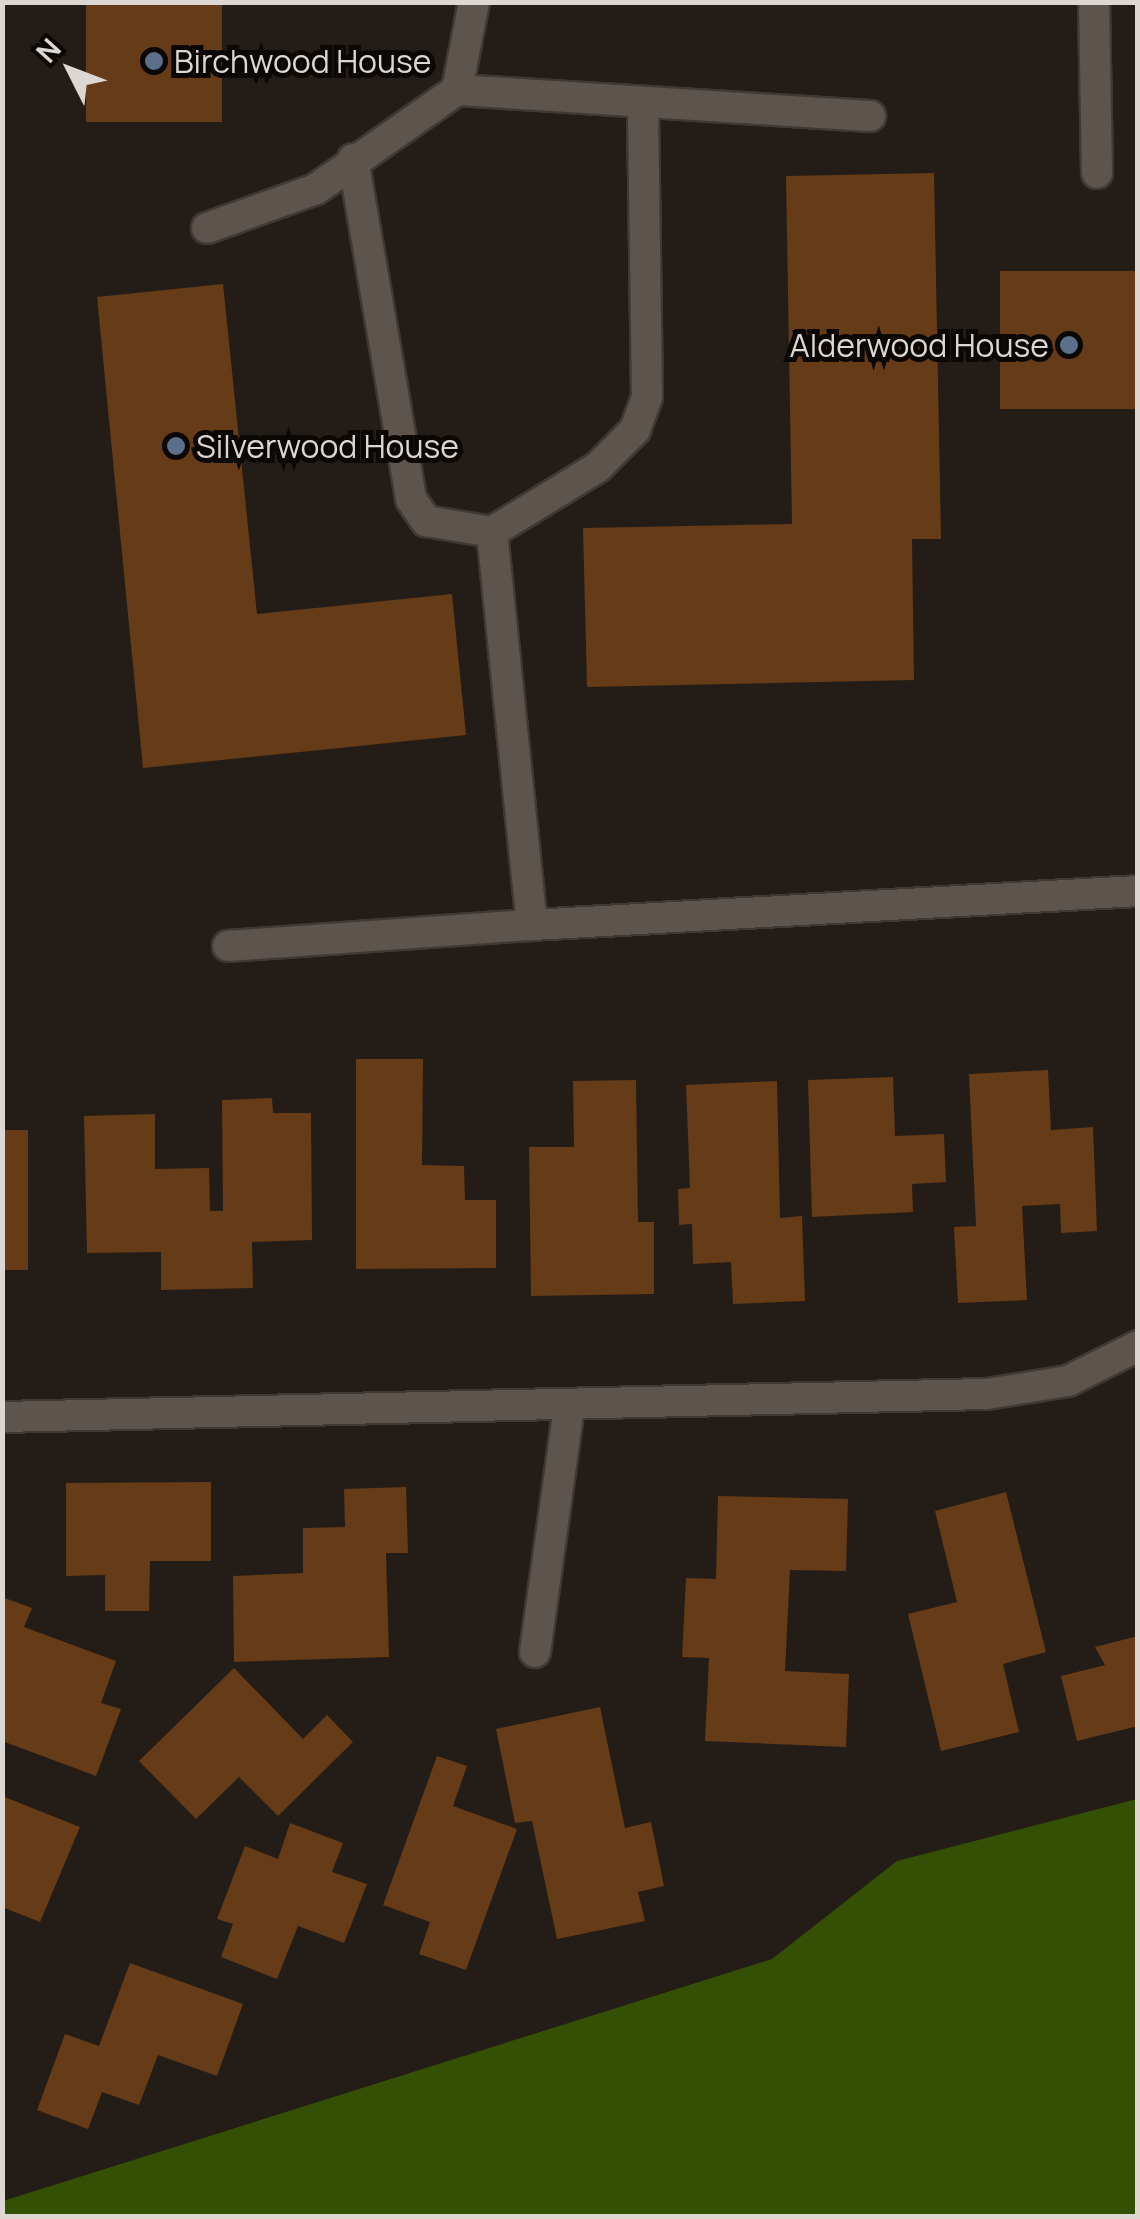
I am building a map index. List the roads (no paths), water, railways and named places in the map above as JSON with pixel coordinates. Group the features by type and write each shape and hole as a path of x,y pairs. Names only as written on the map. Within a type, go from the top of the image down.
{"street":[{"path":"458,90 474,2"},
{"path":"1094,2 1097,174"},
{"path":"207,228 292,202 458,90 643,106 870,116"},
{"path":"353,159 411,500 426,521 492,532 598,467 634,430 647,397 643,106"},
{"path":"492,532 532,925"},
{"path":"228,946 1138,892"},
{"path":"2,1417 569,1408 988,1394 1068,1380 1138,1346"},
{"path":"535,1652 569,1408"}],"place":[{"name":"Birchwood House","path":"154,61"},
{"name":"Alderwood House","path":"1069,345"},
{"name":"Silverwood House","path":"176,446"}]}
